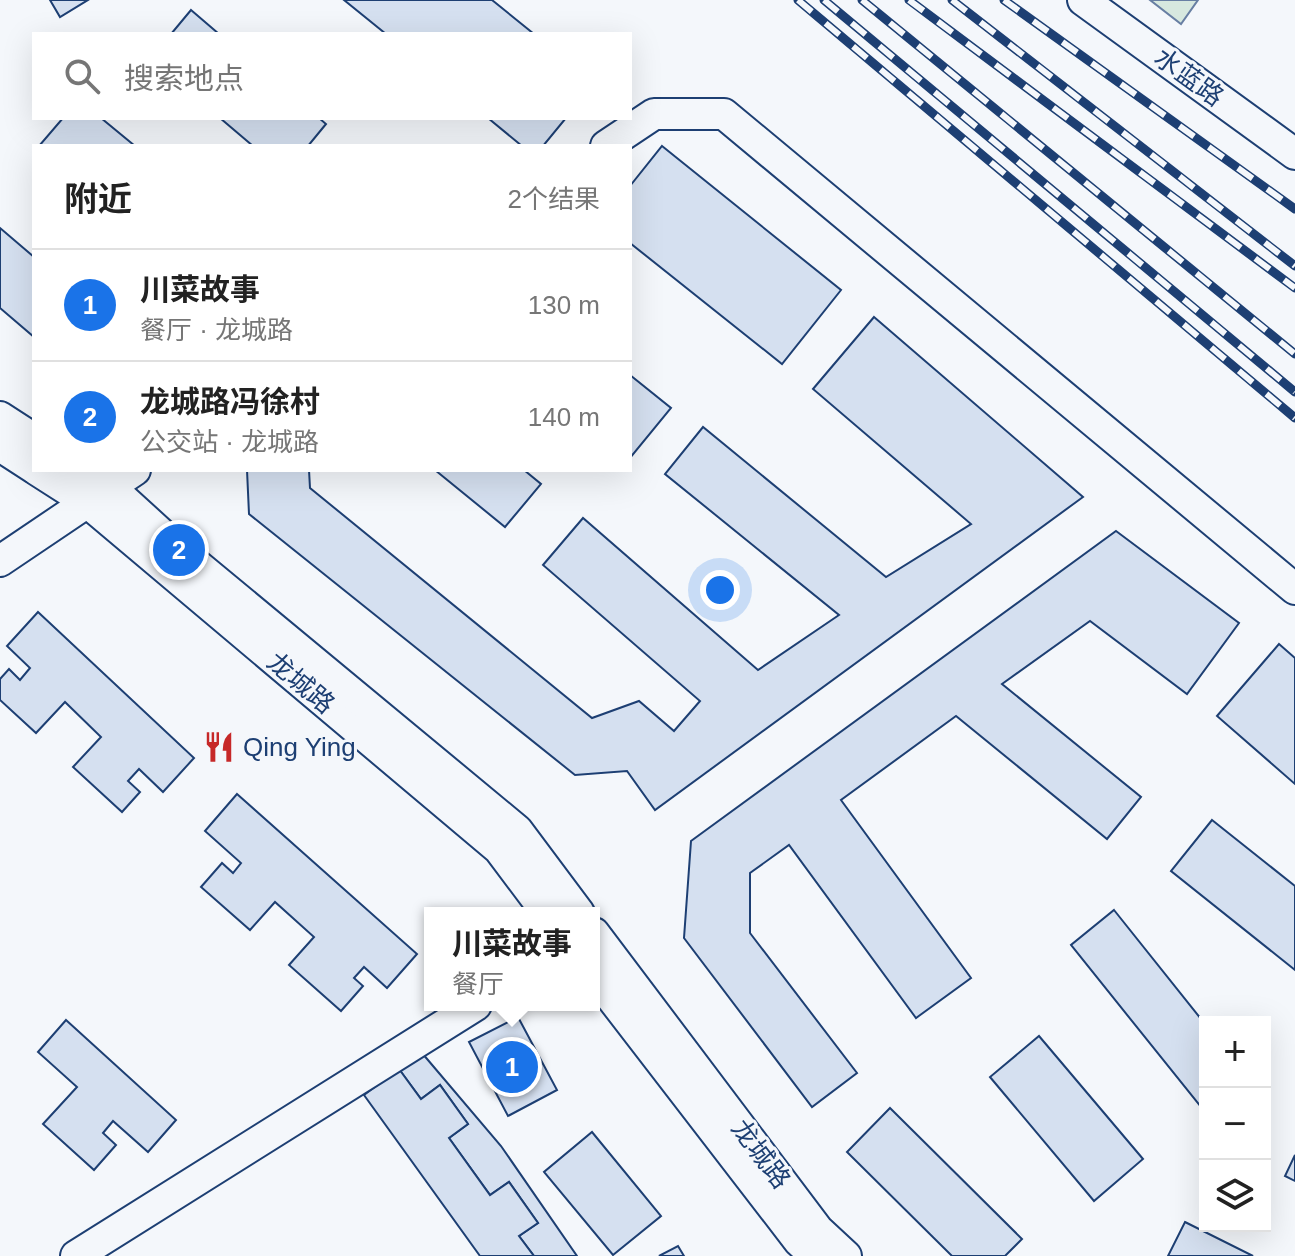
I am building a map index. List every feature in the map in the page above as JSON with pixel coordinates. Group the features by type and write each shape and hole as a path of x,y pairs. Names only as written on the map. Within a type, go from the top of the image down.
{"street":[{"name":"水蓝路","path":"1083,0 1295,154"},
{"path":"609,144 654,114 724,114 1295,589"},
{"path":"0,417 32,438"},
{"name":"龙城路","path":"0,446 32,466"},
{"name":"龙城路","path":"43,472 98,495 179,550 517,830 575,907"},
{"name":"龙城路","path":"83,472 98,495 499,849 542,907"},
{"path":"0,561 132,472"},
{"name":"龙城路","path":"600,941 818,1230 846,1256"},
{"name":"龙城路","path":"600,983 799,1241 815,1256"},
{"path":"76,1256 466,1011"}],"shaded area":[{"path":"1150,0 1198,0 1181,24"}],"building":[{"path":"50,0 88,0 60,17"},
{"path":"344,0 492,0 532,32 384,32"},
{"path":"191,10 217,32 173,32"},
{"path":"61,120 103,120 133,144 41,144"},
{"path":"222,120 321,120 326,124 310,144 251,144"},
{"path":"490,120 564,120 545,144 520,144"},
{"path":"662,146 841,290 782,364 632,245 632,184"},
{"path":"0,228 32,255 32,335 0,308"},
{"path":"874,317 1083,497 655,810 627,771 575,775 249,514 247,472 309,472 310,488 592,718 639,701 674,731 700,701 543,565 583,518 758,670 839,615 665,474 703,427 886,577 971,524 813,389"},
{"path":"632,377 671,408 632,456"},
{"path":"437,472 526,472 541,484 505,527"},
{"path":"1116,531 1239,623 1187,694 1090,621 1002,684 1141,797 1107,839 956,716 841,800 971,978 916,1018 789,845 750,873 750,933 857,1073 812,1107 684,938 691,841"},
{"path":"38,612 194,758 163,792 139,769 128,781 140,792 122,812 73,767 101,737 65,702 36,733 0,700 0,679 9,669 20,680 30,668 7,646"},
{"path":"1279,644 1295,658 1295,784 1217,716"},
{"path":"237,794 417,954 387,988 364,967 354,978 363,986 341,1011 289,965 314,937 275,902 250,930 201,887 222,863 233,873 241,863 205,831"},
{"path":"1212,820 1295,886 1295,970 1171,871"},
{"path":"1114,910 1199,1016 1199,1105 1071,945"},
{"path":"518,1017 557,1090 508,1116 469,1042"},
{"path":"66,1020 176,1120 148,1152 113,1121 103,1133 116,1145 94,1170 43,1124 77,1087 38,1052"},
{"path":"1039,1036 1143,1159 1094,1201 990,1077"},
{"path":"422,1053 501,1146 577,1256 534,1256 519,1236 538,1223 509,1182 490,1195 449,1138 468,1124 440,1085 421,1099 399,1069"},
{"path":"399,1069 421,1099 440,1085 468,1124 449,1138 490,1195 509,1182 538,1223 519,1236 534,1256 480,1256 364,1095"},
{"path":"890,1108 1022,1239 1005,1256 952,1256 847,1152"},
{"path":"592,1132 661,1216 613,1255 544,1172"},
{"path":"1295,1155 1295,1181 1285,1176"},
{"path":"1185,1222 1199,1229 1199,1232 1205,1232 1253,1256 1168,1256"},
{"path":"678,1246 684,1256 659,1256"}],"railway":[{"path":"798,0 1295,418"},
{"path":"824,0 1295,392"},
{"path":"862,0 1295,354"},
{"path":"909,0 1295,288"},
{"path":"952,0 1295,266"},
{"path":"1004,0 1295,209"}],"place":[{"name":"龙城路冯徐村","path":"179,550"},
{"name":"Qing Ying","path":"219,747"},
{"name":"川菜故事","path":"512,1067"}]}
